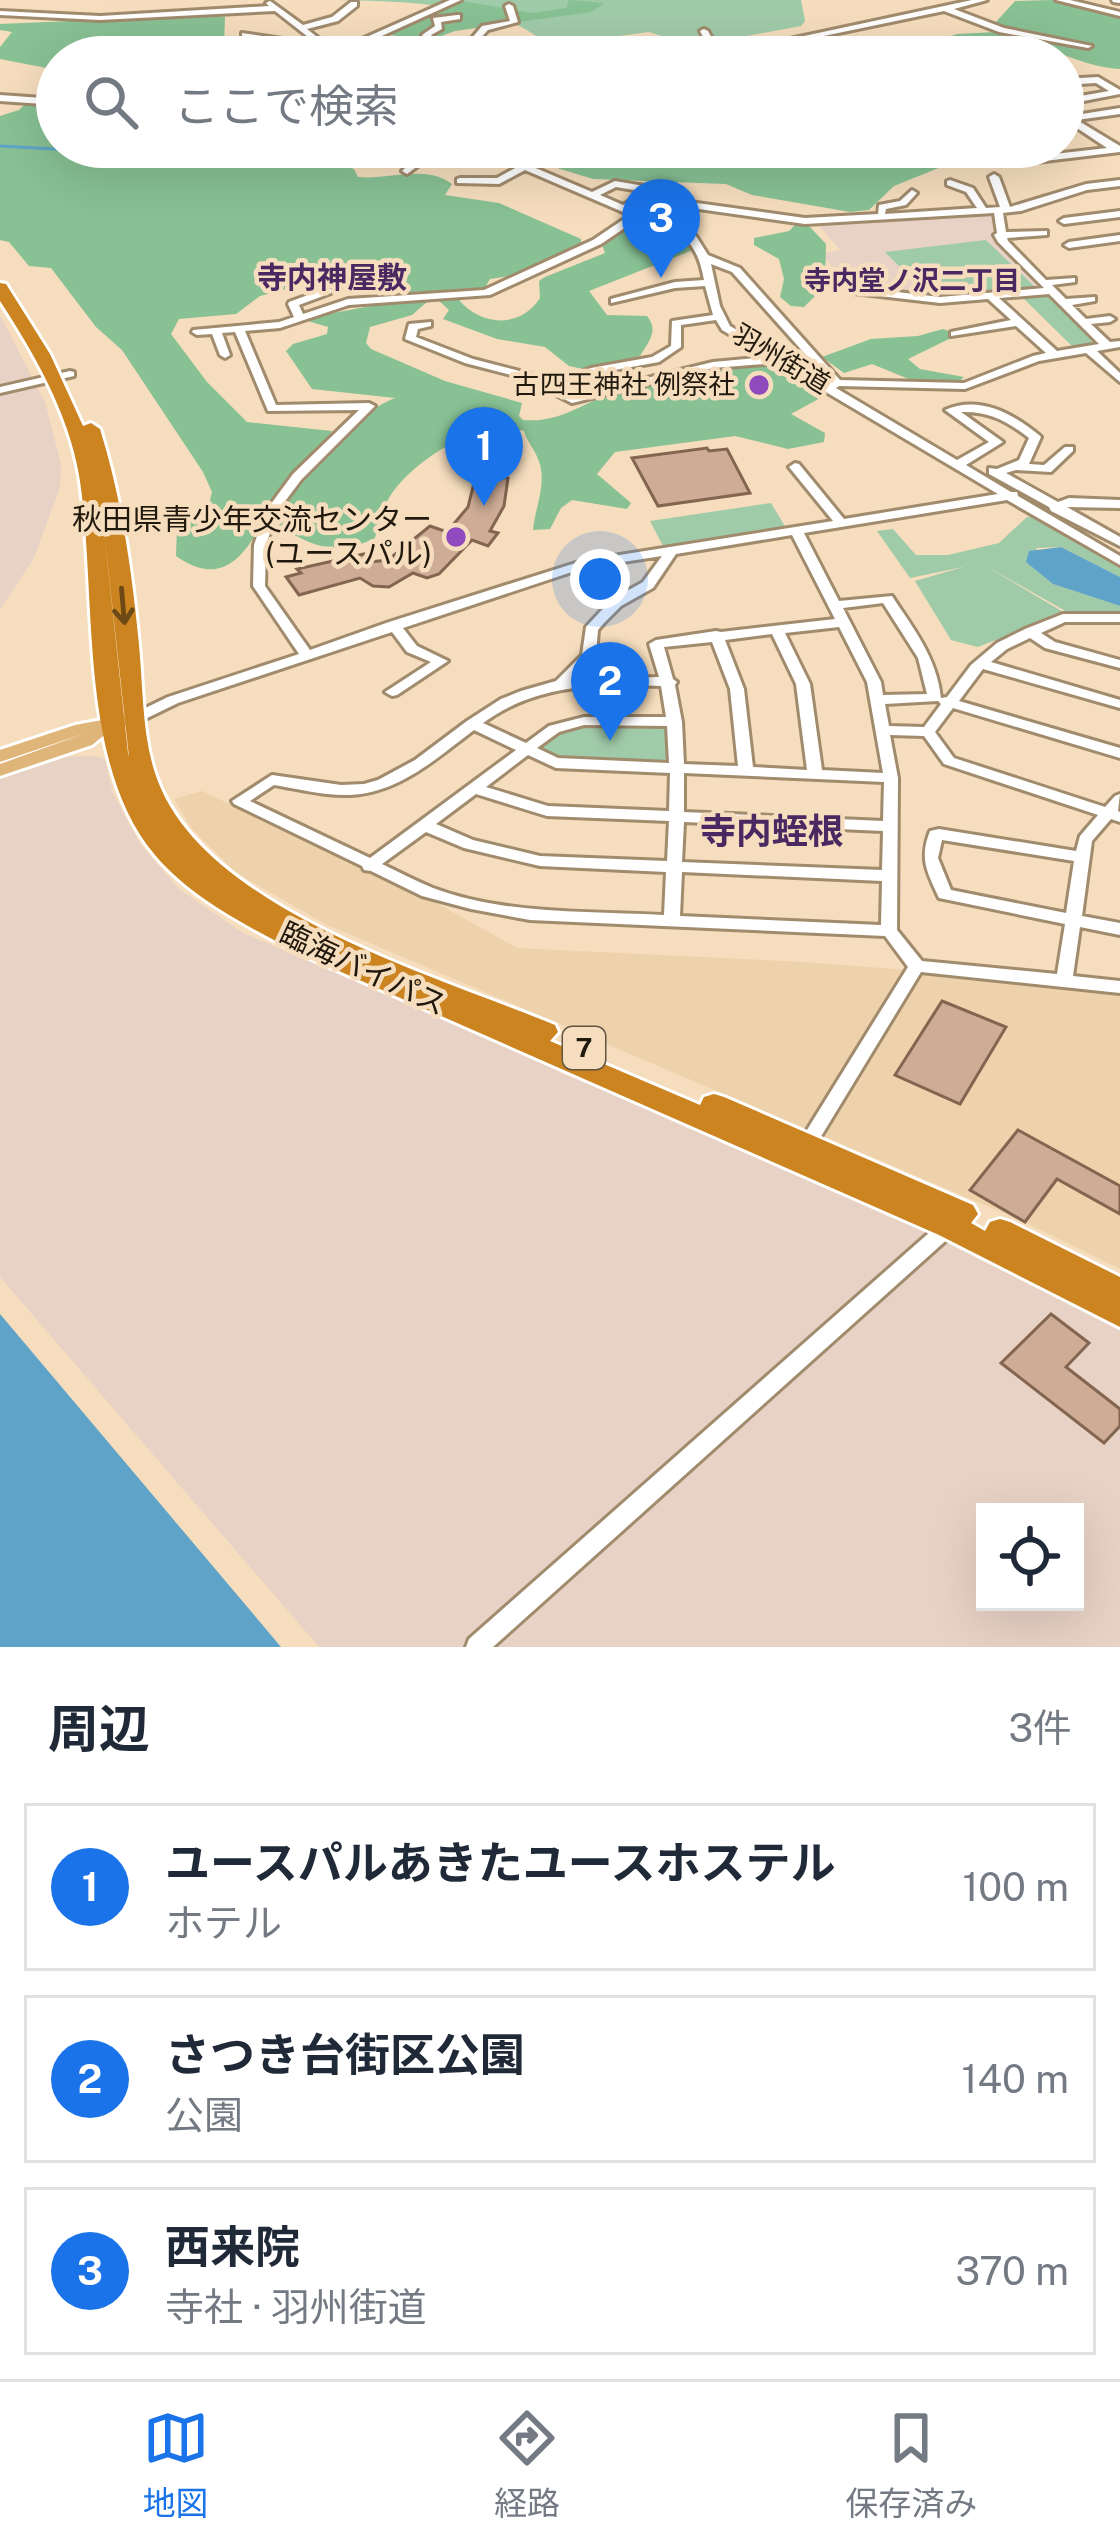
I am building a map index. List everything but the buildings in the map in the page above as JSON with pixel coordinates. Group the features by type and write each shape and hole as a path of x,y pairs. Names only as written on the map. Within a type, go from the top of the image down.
{"highway":[{"name":"臨海バイパス","path":"0,265 63,375 88,474 124,721 123,781 163,853 212,896 356,969 1120,1292"},
{"name":"臨海バイパス","path":"0,288 63,375"},
{"name":"臨海バイパス","path":"124,721 152,795 182,842 227,884 312,931 808,1143 956,1220 1120,1314"}],"main road":[{"path":"0,756 80,729 124,721"},
{"path":"0,770 86,741 124,721"}],"street":[{"path":"266,0 311,36"},
{"path":"373,36 457,0"},
{"path":"814,36 983,0"},
{"path":"1060,0 1120,14"},
{"path":"27,15 40,2"},
{"path":"301,28 335,19 354,4"},
{"path":"478,36 485,28 514,22 509,6"},
{"path":"943,7 1002,30 1034,36"},
{"path":"0,13 166,15 277,8"},
{"path":"427,36 439,27 436,20 457,16"},
{"path":"856,27 867,36"},
{"path":"704,31 706,36"},
{"path":"245,35 251,36"},
{"path":"1084,45 1088,46"},
{"path":"1084,82 1098,80 1117,92 1084,99"},
{"path":"0,98 36,100"},
{"path":"1084,100 1106,114"},
{"path":"1084,118 1120,112"},
{"path":"1084,130 1119,150"},
{"path":"1084,154 1119,150"},
{"path":"406,171 410,168"},
{"path":"460,181 503,181 522,168"},
{"path":"526,168 692,238 706,258 736,271 833,385 965,386 1053,354 1113,345"},
{"path":"1079,168 1098,185"},
{"path":"994,177 1002,210 999,235"},
{"path":"950,183 970,190 983,211"},
{"path":"640,198 805,221 1027,208 1098,185 1120,183"},
{"path":"197,332 280,325 378,298 486,293 597,242 632,211 646,189 616,184 593,195"},
{"path":"881,215 882,207 903,203 912,193"},
{"path":"1064,221 1120,214"},
{"path":"999,235 1044,233"},
{"path":"999,235 1047,287 1113,345"},
{"path":"1069,245 1120,238"},
{"name":"羽州街道","path":"706,258 718,317 744,341 833,385 964,461 1120,561"},
{"path":"854,290 940,300 992,296 1071,280"},
{"path":"615,301 675,285 709,283"},
{"path":"300,316 293,304 326,291"},
{"path":"992,296 1053,354"},
{"path":"1064,303 1091,299"},
{"path":"550,388 595,370 655,360 676,347 676,323 718,317"},
{"path":"1084,322 1110,319"},
{"path":"955,334 1019,322"},
{"path":"427,324 413,326 410,339 527,376 572,400 713,365 779,360"},
{"path":"239,328 272,410 369,406 297,477 271,512 260,544 259,586 307,655"},
{"path":"216,330 225,356"},
{"path":"1089,350 1117,372"},
{"path":"0,390 63,375"},
{"path":"964,461 997,442 950,412 986,407 1005,413 1034,434 1031,454 997,473"},
{"path":"1016,466 1046,469 1069,449"},
{"path":"964,461 997,473 1120,542"},
{"path":"795,466 841,523"},
{"path":"124,721 394,625 582,566 1012,495"},
{"path":"1055,508 1069,502 1120,504"},
{"path":"796,530 874,682 891,778 889,931 917,966 1120,987"},
{"path":"562,683 589,656 591,630 599,620 616,603 648,585 672,550"},
{"path":"835,605 887,599 925,658 934,681 934,698"},
{"path":"928,732 1001,646 1069,617 1120,618"},
{"path":"672,920 675,722 670,682 656,644 845,622"},
{"path":"392,692 441,661 412,649 394,625"},
{"path":"776,629 802,684 815,775"},
{"path":"1030,632 1050,645 1120,664"},
{"path":"716,635 737,689 746,772"},
{"path":"982,664 1120,704"},
{"path":"670,682 562,683 505,703 379,784 341,789 272,780 238,801 369,866 428,892 471,904 530,914 889,931"},
{"path":"877,700 934,698 1120,753"},
{"path":"369,866 566,724 675,722"},
{"path":"474,724 527,752 580,766 891,778"},
{"path":"883,730 928,732"},
{"path":"928,732 949,761 1116,809"},
{"path":"476,789 547,811 892,826"},
{"path":"1064,981 1080,857 1090,830 1116,809"},
{"path":"424,825 469,844 540,862 889,876"},
{"path":"1080,857 939,834 930,858 944,894 1120,929"},
{"path":"808,1143 917,966"},
{"path":"477,1647 956,1220"}],"shaded area":[{"path":"994,214 994,234 1044,290 942,297 866,289 841,276 821,254 840,250 817,224 846,218"},
{"path":"0,315 45,402 61,464 60,487 34,558 0,610"},
{"path":"59,757 105,759 113,793 140,844 179,889 243,933 511,1046 565,1075 653,1106 721,1141 903,1215 1120,1326 1120,1647 319,1647 0,1277 0,779"},
{"path":"202,791 431,900 517,948 803,962 1064,982 1120,993 1120,1269 1022,1221 325,924 235,872 193,830 174,799"}],"green space":[{"path":"338,0 801,0 805,21 801,26 747,36 649,32 537,36 485,14 422,4"},
{"path":"569,0 605,3 591,12 441,36 389,35 462,1 532,13 566,8"},
{"path":"1052,0 1120,17 1120,69 1084,62 1084,36 951,36 996,32 996,22 1015,1"},
{"path":"225,17 224,36 36,36 36,66 0,59 0,47 12,32 0,30 0,24"},
{"path":"28,101 36,102 36,168 350,168 358,177 431,175 452,184 445,195 499,203 581,239 581,244 526,271 490,279 484,289 359,294 323,285 298,286 260,296 236,314 179,319 171,334 207,382 247,422 332,431 288,480 246,549 217,569 198,567 176,556 177,528 207,512 212,492 203,472 122,350 96,327 51,268 29,266 9,242 0,240 0,116 19,110"},
{"path":"557,168 939,168 894,186 869,210 850,212 752,195 726,184 593,179"},
{"path":"795,225 809,226 826,244 825,286 804,307 791,306 780,297 784,279 779,259 754,245 754,238 789,231"},
{"path":"650,226 680,235 693,250 589,291 607,315 647,316 651,321 649,341 640,356 583,369 569,366 545,347 497,339 443,319 449,310 437,299 459,300 489,319 522,315 540,298 539,281 605,253 602,245 620,230"},
{"path":"986,240 1037,289 929,296 885,252"},
{"path":"1046,295 1092,343 1073,347 1023,298"},
{"path":"419,297 427,302 412,315 370,327 366,343 371,349 445,381 522,403 519,416 523,420 557,416 626,389 732,366 766,364 801,378 821,393 822,397 791,414 825,433 824,442 788,449 735,436 615,452 597,474 631,503 627,509 572,500 561,508 550,529 533,530 541,486 536,455 524,431 489,430 434,454 403,479 386,504 375,538 349,547 326,547 279,526 277,509 315,463 364,416 395,398 312,389 286,351 293,344 327,334 328,327 308,321 312,317"},
{"path":"943,329 951,338 908,359 920,369 964,377 957,383 916,382 872,364 844,373 822,357 871,339"},
{"path":"771,503 786,528 663,546 650,521"},
{"path":"1027,517 1037,517 1120,568 1120,577 1061,547 1036,548 1053,584 1120,606 1120,613 1069,613 984,565 1065,613 978,647 951,640 915,581 963,567 910,578 877,531 893,529 916,555 948,555 999,543"},
{"path":"578,726 663,728 670,732 671,759 663,763 561,759 542,748 557,733"}],"water":[{"path":"1061,547 1120,577 1120,606 1053,584 1026,562 1029,551"},
{"path":"0,1314 281,1647 0,1647"}],"waterway":[{"path":"0,146 36,148"}],"place":[{"name":"西来院","path":"661,278"},
{"name":"古四王神社 例祭社","path":"759,385"},
{"name":"ユースパルあきたユースホステル","path":"484,506"},
{"name":"秋田県青少年交流センター (ユースパル)","path":"456,537"},
{"name":"さつき台街区公園","path":"610,741"}],"district":[{"name":"寺内神屋敷","path":"332,278"},
{"name":"寺内堂ノ沢二丁目","path":"912,281"},
{"name":"寺内蛭根","path":"772,831"}]}
